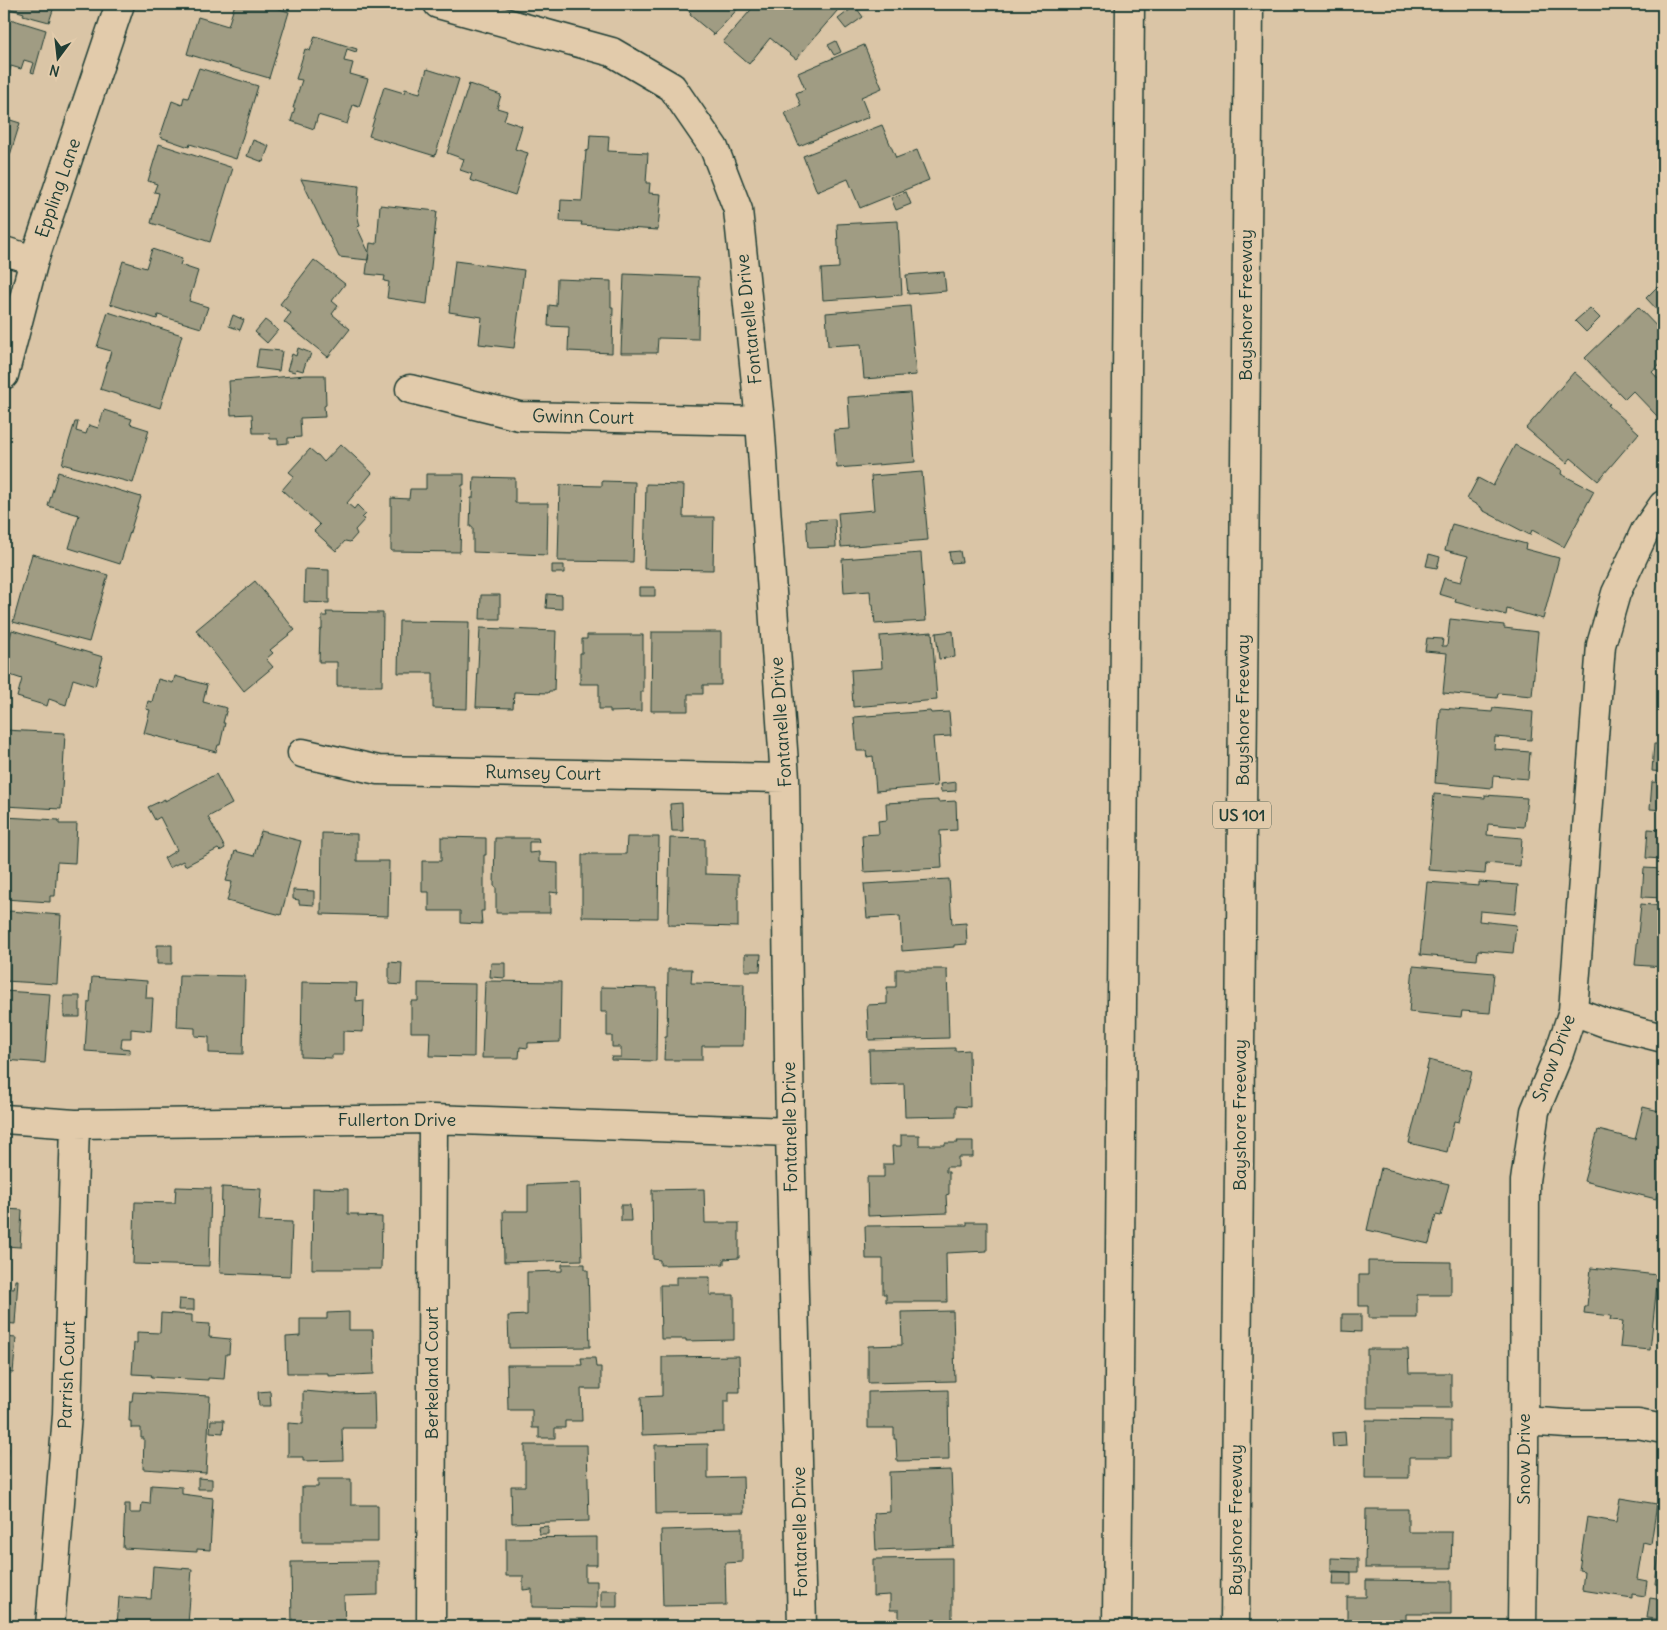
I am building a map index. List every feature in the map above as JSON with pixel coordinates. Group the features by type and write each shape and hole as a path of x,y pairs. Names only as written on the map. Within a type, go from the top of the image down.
{"main road":[{"name":"Eppling Lane","path":"4,375 34,260 120,4"},
{"name":"Fontanelle Drive","path":"438,4 612,52 672,87 714,148 738,210 760,421 785,778 790,1132 802,1626"},
{"path":"1117,1626 1130,4"},
{"name":"Bayshore Freeway","path":"1235,1626 1249,4"},
{"path":"4,251 34,260"},
{"name":"Gwinn Court","path":"410,389 519,416 760,421"},
{"name":"Snow Drive","path":"1522,1626 1525,1181 1535,1111 1559,1053 1573,1011 1601,645 1616,593 1645,531 1663,505"},
{"name":"Rumsey Court","path":"302,753 378,770 785,778"},
{"path":"1573,1011 1608,1024 1663,1038"},
{"name":"Fullerton Drive","path":"4,1119 75,1124 433,1119 790,1132"},
{"name":"Berkeland Court","path":"431,1626 433,1119"},
{"name":"Parrish Court","path":"50,1626 67,1415 75,1124"},
{"path":"1524,1420 1567,1424 1638,1424 1663,1429"}],"building":[{"path":"4,4 55,4 49,22 23,15 24,13 4,7"},
{"path":"235,4 264,4 289,12 269,78 187,54 198,17 228,26"},
{"path":"685,4 742,4 714,35 690,15 691,13 683,6"},
{"path":"756,4 843,4 796,59 770,38 749,64 723,42"},
{"path":"855,6 863,17 846,29 838,19"},
{"path":"4,17 46,30 34,73 31,72 34,63 24,60 21,69 11,66 6,84 4,83"},
{"path":"315,36 357,49 356,52 347,49 344,61 353,63 350,74 368,79 359,107 353,105 347,124 318,115 314,129 291,121 302,80 296,79 305,49 310,51"},
{"path":"836,41 841,52 834,55 828,45"},
{"path":"864,45 882,88 861,97 869,117 799,146 785,113 801,106 796,93 805,89 798,73"},
{"path":"199,68 258,86 236,159 190,144 189,147 160,137 172,101 182,105 184,97 188,98"},
{"path":"427,69 459,79 435,156 369,136 384,87 404,93 405,89 420,93"},
{"path":"469,84 501,95 497,108 507,111 504,120 522,126 515,149 528,153 515,195 470,180 472,174 460,170 464,159 447,153"},
{"path":"4,118 20,123 10,155 4,154"},
{"path":"882,125 896,158 917,150 929,180 860,208 848,179 817,192 803,156"},
{"path":"590,135 609,136 608,151 648,153 646,183 650,183 649,193 661,194 658,230 581,225 582,222 560,221 561,200 582,201 586,151 589,150"},
{"path":"253,140 269,146 263,162 247,156"},
{"path":"159,144 233,168 210,242 151,223 159,193 154,192 157,184 148,181"},
{"path":"301,179 359,186 357,214 360,226 357,227 369,253 368,260 339,257"},
{"path":"906,192 911,204 896,210 891,198"},
{"path":"380,205 437,211 427,304 387,298 389,282 384,281 385,276 366,274 370,243 377,244"},
{"path":"898,221 902,295 823,300 821,269 839,268 837,224"},
{"path":"152,249 182,259 180,265 198,271 189,301 208,307 201,328 158,315 157,319 110,304 123,261 146,268"},
{"path":"314,260 345,284 332,301 338,306 332,314 350,329 328,357 284,322 291,313 280,304"},
{"path":"455,261 524,270 514,348 479,344 482,317 449,312"},
{"path":"944,272 946,291 908,294 906,275"},
{"path":"624,274 699,277 698,339 658,338 657,353 621,353"},
{"path":"557,279 611,281 611,307 613,307 612,353 568,351 569,327 548,326 549,305 556,306"},
{"path":"1663,281 1663,316 1646,298"},
{"path":"910,306 916,375 864,379 861,344 828,346 826,313"},
{"path":"1638,307 1663,333 1663,367 1661,364 1652,372 1663,384 1663,409 1657,416 1633,391 1625,399 1585,358"},
{"path":"1590,308 1600,318 1586,332 1575,321"},
{"path":"108,312 182,335 160,408 100,389 111,351 97,347"},
{"path":"233,315 244,320 240,330 229,326"},
{"path":"265,320 278,330 267,343 255,332"},
{"path":"298,348 311,353 303,371 296,369 295,372 287,370 292,354 296,356"},
{"path":"259,349 282,351 279,371 256,368"},
{"path":"1574,372 1639,433 1598,481 1571,458 1567,463 1526,428"},
{"path":"325,375 326,405 324,406 325,417 300,418 301,437 288,438 288,443 278,444 278,439 270,439 269,433 253,433 252,414 231,415 229,381"},
{"path":"910,393 915,462 837,468 834,430 850,429 848,397"},
{"path":"104,410 132,419 130,424 149,430 133,483 62,464 75,422 78,422 76,431 86,434 89,425 98,428"},
{"path":"341,444 372,473 347,503 354,509 357,505 366,514 362,518 365,519 355,530 357,534 350,542 345,541 336,551 314,531 320,525 282,490 294,476 289,472 310,449 324,462"},
{"path":"1515,445 1562,470 1561,474 1594,491 1564,547 1532,530 1530,535 1482,510 1482,508 1467,499 1478,478 1493,486"},
{"path":"58,472 141,497 120,564 69,548 79,515 48,506"},
{"path":"922,472 928,540 841,547 838,513 874,510 871,476"},
{"path":"426,474 464,474 460,552 391,551 391,498 409,499 410,489 426,489"},
{"path":"474,477 515,478 515,503 548,503 547,555 473,552 473,527 470,527"},
{"path":"602,481 635,482 633,562 558,561 560,485 602,486"},
{"path":"646,484 684,485 683,517 714,517 713,570 644,569"},
{"path":"835,519 836,547 808,548 806,520"},
{"path":"1452,524 1526,544 1525,549 1559,558 1543,619 1507,609 1506,615 1455,602 1456,599 1439,594 1444,578 1461,582 1468,556 1445,550"},
{"path":"960,551 962,562 951,563 949,552"},
{"path":"921,553 926,621 875,624 870,591 844,593 842,559"},
{"path":"32,554 108,575 89,642 13,622"},
{"path":"1429,554 1440,557 1437,568 1426,566"},
{"path":"552,565 564,565 564,573 552,573"},
{"path":"305,569 329,570 329,603 304,602"},
{"path":"255,581 295,630 270,650 273,653 266,659 273,667 244,691 196,630"},
{"path":"639,587 655,587 655,596 639,596"},
{"path":"547,594 562,595 562,609 546,608"},
{"path":"481,595 500,595 500,619 480,619"},
{"path":"326,612 383,613 382,686 337,686 337,662 319,662 320,630 322,629 322,616 327,616"},
{"path":"1450,619 1504,625 1504,628 1538,632 1532,696 1498,693 1497,698 1443,693 1447,653 1425,651 1427,638 1443,639 1442,646 1447,646"},
{"path":"399,621 469,622 467,709 433,708 433,673 398,673"},
{"path":"480,628 556,631 554,691 549,691 548,693 514,692 513,708 476,707"},
{"path":"12,630 103,657 95,686 73,679 66,705 49,699 47,706 17,697 22,679 4,673 4,658"},
{"path":"953,631 955,657 939,659 936,633"},
{"path":"652,632 721,632 721,685 703,685 703,694 688,694 688,711 651,711"},
{"path":"932,632 937,700 853,707 851,670 882,668 880,636"},
{"path":"587,635 643,635 641,711 610,712 610,709 599,709 599,684 580,684 582,639 587,639"},
{"path":"175,676 207,685 203,702 227,708 220,745 218,745 216,752 144,733 150,710 146,709 148,701 152,702 158,679 173,683"},
{"path":"1663,688 1663,716 1660,716"},
{"path":"1440,708 1492,712 1493,708 1533,712 1531,740 1495,737 1494,749 1530,752 1528,779 1493,776 1492,788 1435,783"},
{"path":"930,711 931,713 949,712 951,736 933,737 937,786 876,791 873,756 867,757 866,751 857,751 854,717"},
{"path":"4,730 65,733 61,809 4,806"},
{"path":"1654,744 1663,744 1663,772 1652,771"},
{"path":"216,774 232,804 208,817 225,848 220,851 218,849 185,866 183,861 169,868 164,858 177,850 160,817 155,820 148,807 165,799 165,801"},
{"path":"956,782 956,791 941,792 940,784"},
{"path":"1652,782 1663,783 1663,810 1650,809"},
{"path":"1434,794 1485,798 1485,795 1527,798 1524,827 1488,824 1487,835 1522,838 1520,866 1486,863 1485,874 1428,870"},
{"path":"938,800 938,802 956,801 957,830 940,831 942,868 864,872 862,835 879,834 878,821 887,820 886,803"},
{"path":"682,803 683,831 672,831 670,804"},
{"path":"4,817 59,820 59,824 77,824 75,863 57,862 55,896 50,896 50,902 4,899"},
{"path":"1648,829 1663,830 1663,859 1646,858"},
{"path":"261,831 301,841 281,915 227,901 232,882 226,881 235,851 254,856"},
{"path":"322,833 357,834 357,861 389,861 388,916 321,914"},
{"path":"441,837 486,838 486,855 484,855 484,911 481,911 482,924 460,923 460,911 429,911 429,892 422,892 422,861 441,861"},
{"path":"627,837 659,837 658,918 582,917 582,855 626,854"},
{"path":"495,838 538,838 539,842 529,842 529,853 539,852 539,862 558,863 558,893 550,892 550,913 496,913 496,887 494,886"},
{"path":"670,838 705,839 705,874 738,875 738,927 668,925"},
{"path":"1644,868 1663,869 1663,898 1642,897"},
{"path":"949,879 952,924 966,923 967,944 954,945 954,947 902,951 900,916 867,918 864,884"},
{"path":"1427,882 1479,886 1479,882 1518,885 1515,914 1480,911 1479,921 1516,925 1513,953 1478,950 1477,960 1420,955"},
{"path":"293,890 314,891 314,905 299,904 299,900 293,899"},
{"path":"1641,904 1663,906 1663,967 1635,965"},
{"path":"9,911 61,915 57,984 4,981 4,946 7,946"},
{"path":"157,945 172,945 172,964 157,964"},
{"path":"745,954 761,954 760,971 745,971"},
{"path":"389,962 402,963 401,985 389,984"},
{"path":"491,963 505,963 505,978 490,977"},
{"path":"1413,966 1494,973 1490,1013 1462,1011 1461,1017 1409,1012"},
{"path":"668,969 692,969 691,983 744,984 743,1046 702,1046 702,1060 664,1060 665,1037 667,1037"},
{"path":"896,969 947,969 949,1038 869,1040 867,1005 887,1004 887,987 896,987"},
{"path":"179,975 245,976 243,1054 209,1053 209,1037 195,1036 195,1028 177,1027"},
{"path":"92,977 147,981 146,998 153,998 151,1031 131,1029 131,1038 122,1038 121,1048 130,1049 130,1054 85,1051 88,1002 90,1002"},
{"path":"485,981 561,982 560,1042 528,1043 528,1048 520,1047 519,1058 482,1058"},
{"path":"302,982 357,983 356,1001 364,1000 363,1032 343,1031 343,1055 332,1055 332,1058 301,1057"},
{"path":"418,983 475,984 474,1057 429,1056 430,1032 411,1032 411,1001 418,1001"},
{"path":"601,987 657,988 656,1061 611,1060 611,1057 621,1057 621,1047 612,1047 612,1036 607,1036 607,1012 601,1012"},
{"path":"4,991 50,994 45,1063 4,1060"},
{"path":"64,996 80,996 80,1017 64,1017"},
{"path":"955,1048 955,1051 969,1050 970,1107 956,1106 956,1116 905,1117 904,1084 870,1085 869,1050"},
{"path":"1429,1060 1472,1071 1459,1122 1454,1121 1447,1152 1409,1143"},
{"path":"1643,1107 1663,1112 1663,1171 1656,1199 1584,1181 1598,1130 1635,1139"},
{"path":"901,1135 919,1135 919,1145 945,1145 945,1143 958,1143 957,1141 973,1141 973,1157 958,1157 958,1167 946,1167 946,1172 949,1172 949,1194 946,1195 947,1213 868,1216 867,1177 884,1177 884,1164 893,1164 892,1146 901,1146"},
{"path":"1381,1168 1449,1184 1441,1216 1436,1215 1429,1244 1367,1230"},
{"path":"580,1183 582,1260 504,1262 503,1211 528,1211 528,1185"},
{"path":"176,1187 211,1188 209,1266 133,1264 135,1202 175,1203"},
{"path":"222,1187 261,1189 259,1221 292,1222 290,1276 220,1273"},
{"path":"313,1188 348,1189 348,1214 382,1217 381,1269 312,1269"},
{"path":"704,1189 705,1223 739,1223 739,1258 724,1259 724,1264 660,1265 660,1260 653,1259 652,1190"},
{"path":"4,1195 5,1209 22,1210 20,1247 4,1246"},
{"path":"621,1205 630,1205 631,1221 621,1221"},
{"path":"967,1222 987,1222 987,1251 946,1253 947,1302 886,1302 886,1294 883,1294 883,1259 866,1259 865,1226 967,1225"},
{"path":"1368,1261 1451,1262 1451,1295 1417,1295 1417,1318 1368,1318 1368,1306 1359,1306 1359,1275 1368,1275"},
{"path":"562,1264 585,1264 585,1270 588,1270 590,1347 509,1348 508,1316 527,1315 527,1272 562,1271"},
{"path":"1591,1268 1658,1275 1650,1350 1620,1347 1623,1321 1610,1320 1611,1316 1584,1313 1585,1306 1587,1306"},
{"path":"676,1277 710,1277 710,1295 734,1295 734,1340 686,1341 686,1339 661,1339 660,1285 676,1285"},
{"path":"15,1280 18,1280 15,1324 4,1323 4,1288 14,1289"},
{"path":"179,1299 194,1300 194,1310 178,1310"},
{"path":"953,1311 955,1381 868,1383 868,1346 902,1345 901,1312"},
{"path":"349,1312 349,1330 373,1330 374,1374 328,1376 328,1373 287,1373 286,1337 300,1336 300,1319 327,1319 327,1313"},
{"path":"161,1313 192,1315 192,1323 210,1324 209,1337 230,1339 229,1354 226,1354 224,1379 151,1377 152,1375 132,1374 134,1343 137,1343 137,1332 160,1333"},
{"path":"1342,1314 1361,1314 1361,1332 1342,1331"},
{"path":"1663,1323 1663,1351 1660,1351"},
{"path":"4,1337 16,1338 13,1373 4,1372"},
{"path":"1367,1349 1408,1349 1409,1373 1451,1373 1451,1408 1367,1408"},
{"path":"739,1356 740,1392 729,1392 729,1401 724,1401 724,1432 642,1435 641,1397 662,1396 662,1357"},
{"path":"581,1358 595,1358 596,1367 601,1367 601,1389 581,1389 582,1421 565,1421 565,1428 555,1428 555,1438 539,1438 539,1428 532,1428 532,1410 508,1410 507,1365 582,1365"},
{"path":"948,1390 949,1460 897,1461 894,1428 868,1428 868,1392"},
{"path":"270,1391 271,1406 259,1406 258,1392"},
{"path":"303,1391 342,1394 374,1393 375,1428 342,1428 343,1460 303,1461 303,1457 288,1457 288,1423 303,1424"},
{"path":"133,1392 210,1396 206,1473 143,1469 144,1438 141,1438 141,1428 131,1428 131,1421 129,1421 130,1401 132,1401"},
{"path":"211,1420 224,1420 223,1433 210,1432"},
{"path":"1366,1420 1451,1421 1451,1457 1409,1457 1409,1478 1365,1478"},
{"path":"1345,1432 1346,1446 1333,1447 1332,1433"},
{"path":"4,1439 7,1439 6,1448 9,1448 7,1481 4,1481"},
{"path":"708,1444 708,1478 743,1477 744,1513 656,1514 655,1445"},
{"path":"525,1445 587,1445 589,1521 512,1523 511,1486 525,1486"},
{"path":"951,1470 954,1547 876,1550 874,1513 890,1512 889,1472"},
{"path":"198,1478 212,1479 212,1489 198,1489"},
{"path":"318,1479 351,1479 351,1505 378,1505 378,1542 302,1542 302,1487 318,1487"},
{"path":"151,1485 182,1487 182,1494 213,1498 210,1550 197,1549 197,1552 123,1548 125,1504 130,1504 130,1513 141,1513 142,1503 150,1504"},
{"path":"1620,1498 1657,1504 1651,1544 1643,1542 1637,1579 1647,1581 1645,1596 1632,1594 1632,1598 1582,1590 1584,1571 1579,1570 1587,1517 1616,1522"},
{"path":"1366,1509 1408,1509 1408,1532 1452,1532 1451,1568 1365,1568"},
{"path":"1663,1525 1663,1585 1655,1584"},
{"path":"548,1526 548,1534 539,1534 538,1527"},
{"path":"742,1528 742,1562 725,1563 726,1605 663,1606 661,1530"},
{"path":"597,1537 597,1565 585,1565 585,1581 597,1581 597,1608 532,1607 532,1589 523,1590 523,1576 506,1576 506,1538"},
{"path":"952,1558 952,1626 899,1626 899,1610 890,1610 890,1595 873,1596 873,1559"},
{"path":"1331,1558 1358,1559 1358,1572 1331,1572"},
{"path":"378,1561 378,1595 344,1596 345,1626 292,1626 291,1562"},
{"path":"153,1566 192,1569 188,1625 117,1626 119,1597 151,1599"},
{"path":"1333,1571 1351,1572 1351,1585 1332,1585"},
{"path":"1366,1580 1451,1581 1451,1614 1406,1614 1406,1626 1347,1626 1347,1597 1366,1597"},
{"path":"601,1590 617,1590 617,1607 601,1607"},
{"path":"1650,1598 1663,1600 1663,1620 1647,1618"},
{"path":"523,1619 586,1619 586,1626 523,1626"},
{"path":"714,1624 714,1626 683,1626 683,1625"}]}
